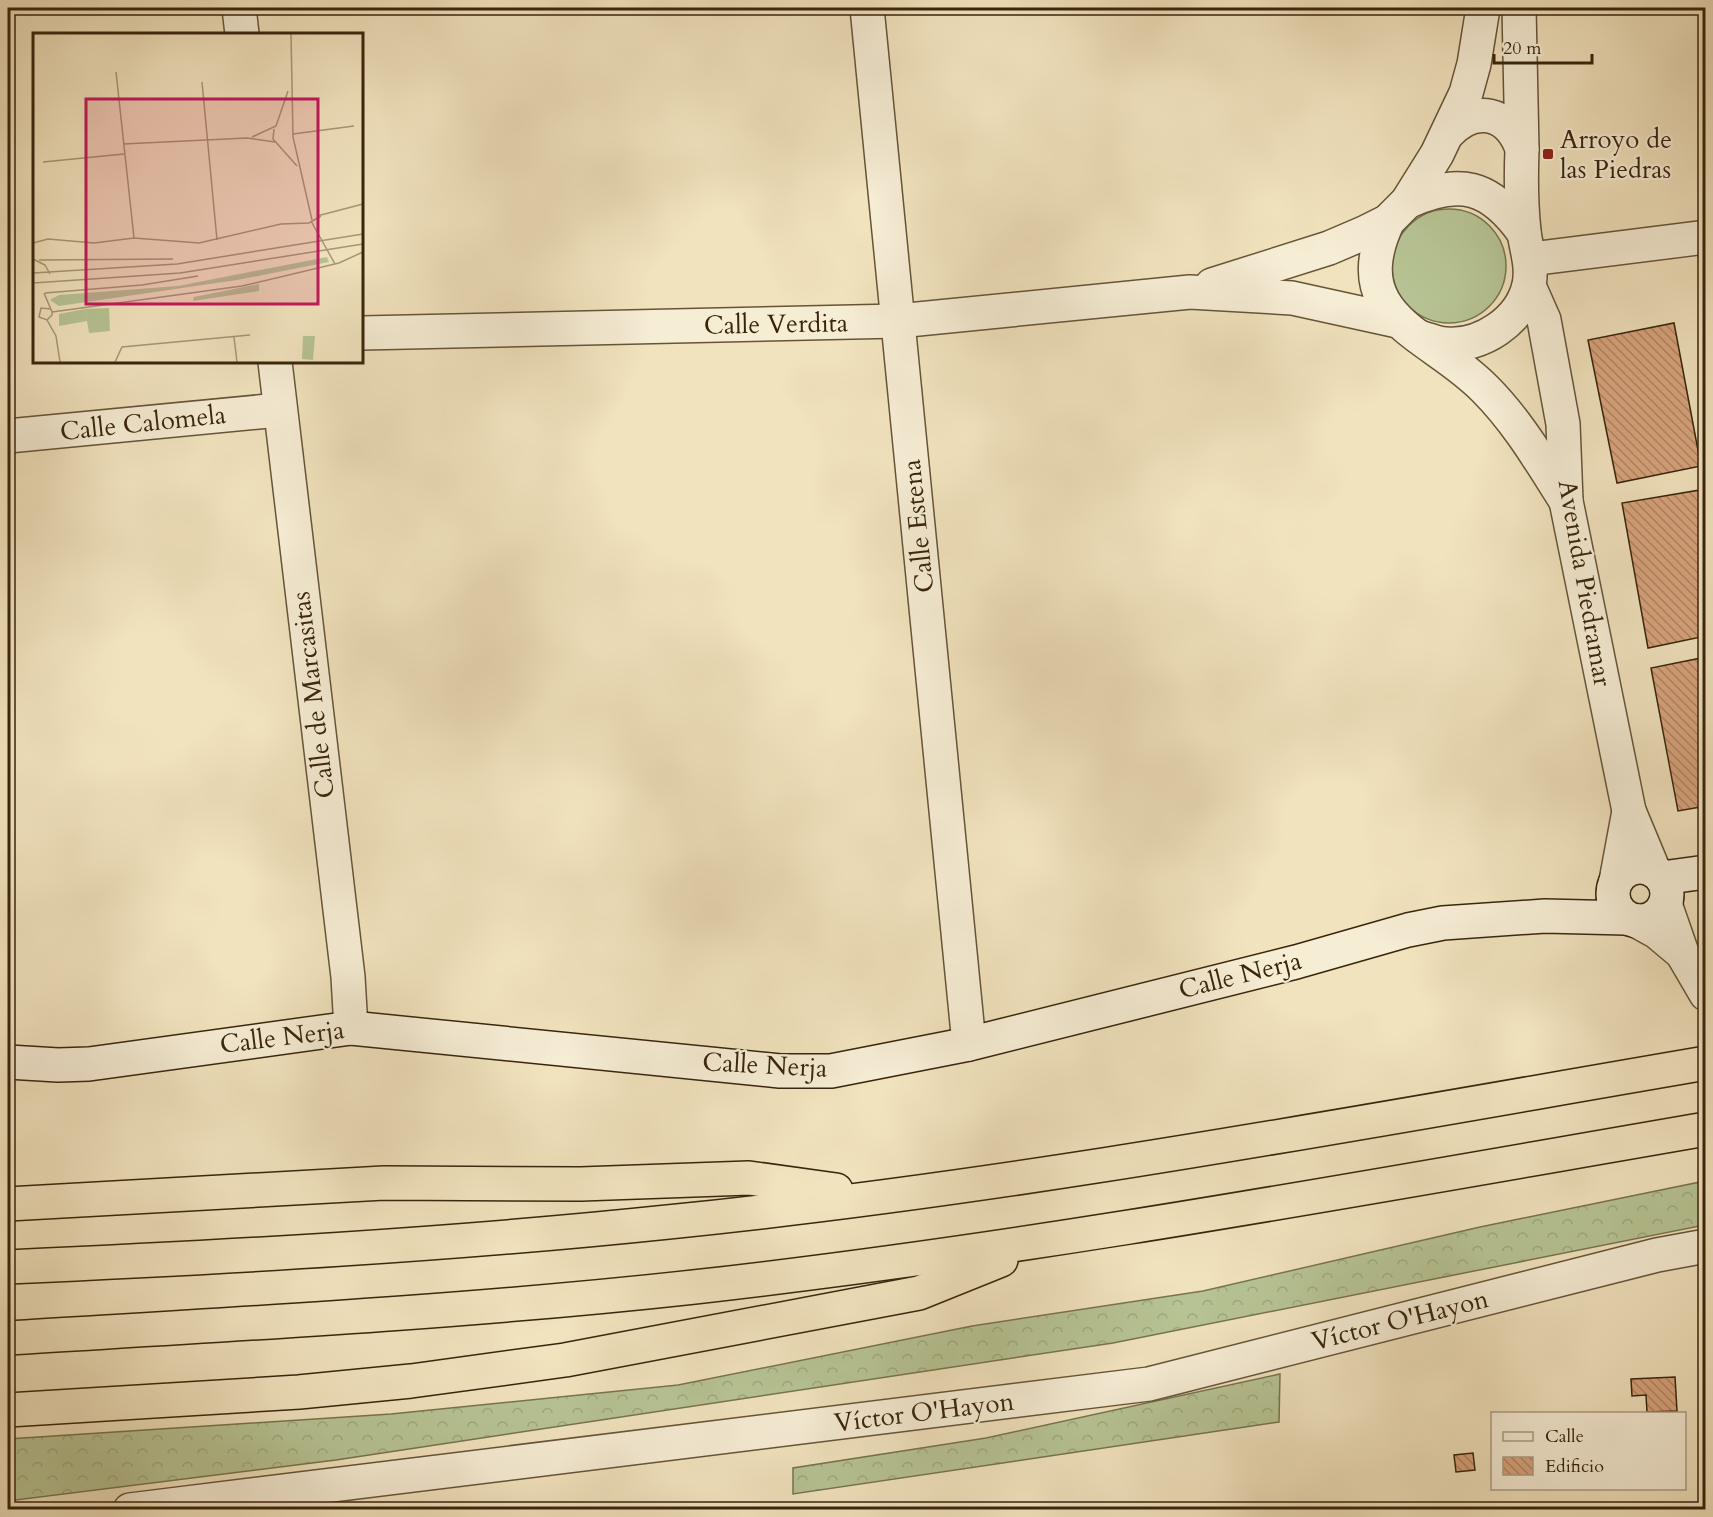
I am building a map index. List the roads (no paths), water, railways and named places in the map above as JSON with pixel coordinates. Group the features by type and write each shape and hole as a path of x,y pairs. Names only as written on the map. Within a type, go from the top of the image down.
{"highway":[{"path":"8,1267 332,1252 670,1222 880,1196 1163,1156 1706,1063"},
{"path":"8,1338 414,1311 692,1287 1046,1242 1706,1129"},
{"path":"8,1204 384,1183 581,1184 749,1178 880,1196"},
{"path":"8,1410 299,1392 411,1381 565,1360 919,1293 1046,1242"}],"street":[{"path":"239,8 242,33"},
{"name":"Calle Estena","path":"867,8 969,1044"},
{"path":"1483,8 1474,64 1466,93 1448,133 1376,246 1374,273 1381,299 1408,329 1484,388 1515,424 1566,501"},
{"path":"1190,292 1292,298 1408,329 1445,344 1473,342 1497,330 1517,311 1528,259 1522,148 1519,8"},
{"path":"1448,133 1458,123 1470,117 1484,115 1497,118 1508,125 1517,135 1522,148"},
{"path":"1190,292 1329,248 1432,190 1459,188 1485,195 1508,210 1528,259"},
{"path":"1528,259 1706,237"},
{"name":"Avenida Piedramar","path":"1528,259 1544,320 1563,424 1566,501 1629,812"},
{"name":"Calle Verdita","path":"363,333 898,321 1190,292"},
{"name":"Calle de Marcasitas","path":"275,363 346,965 351,1028"},
{"name":"Calle Calomela","path":"8,436 279,410"},
{"path":"1629,812 1662,888 1682,953 1706,994"},
{"path":"1623,903 1629,812"},
{"path":"1623,903 1633,868 1662,888 1706,880"},
{"path":"1662,888 1706,872"},
{"path":"1623,903 1657,916 1662,888"},
{"path":"1623,903 1682,953"},
{"name":"Calle Nerja","path":"8,1062 89,1064 351,1028 780,1071 831,1071 969,1044 1296,962 1408,930 1443,923 1545,916 1623,903"},
{"name":"Víctor O'Hayon","path":"130,1509 1149,1384 1623,1263 1706,1246"}],"place":[{"name":"Arroyo de las Piedras","path":"1548,154"}]}
